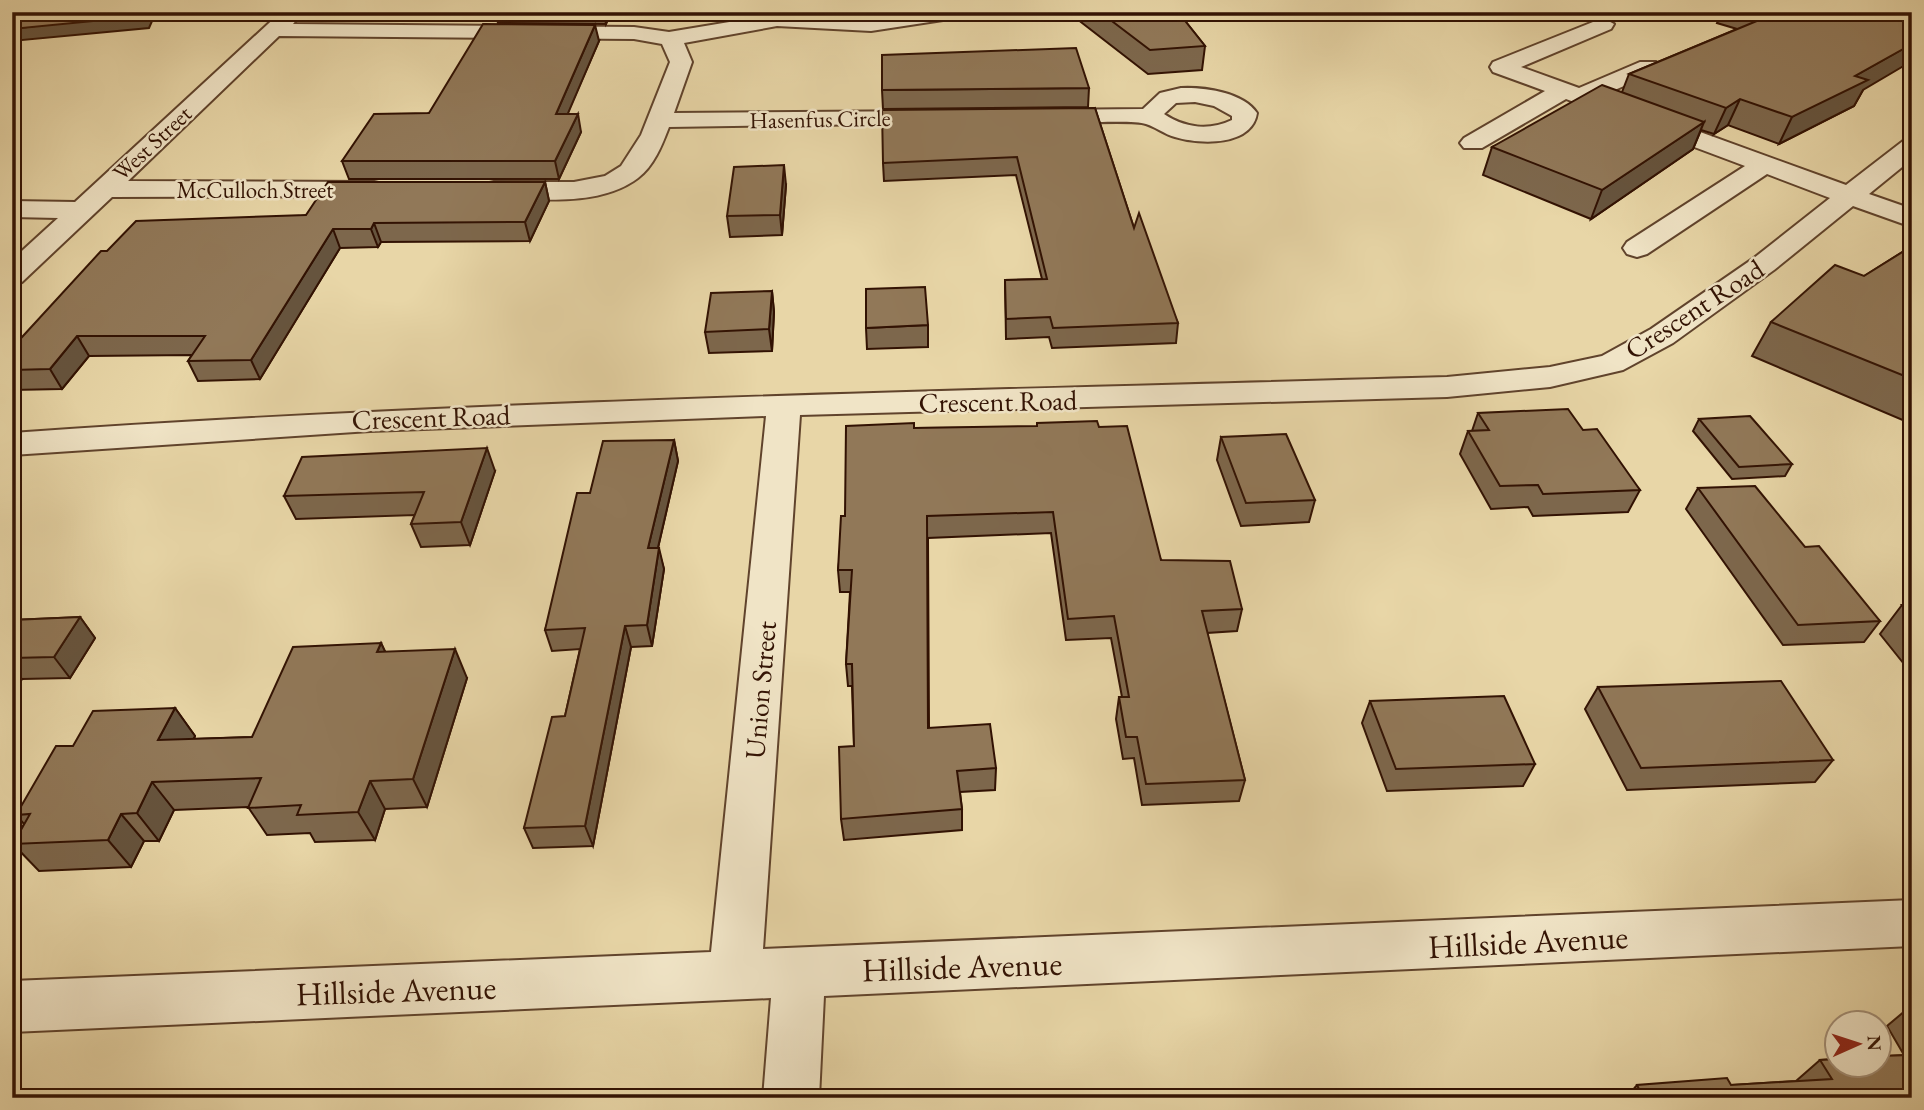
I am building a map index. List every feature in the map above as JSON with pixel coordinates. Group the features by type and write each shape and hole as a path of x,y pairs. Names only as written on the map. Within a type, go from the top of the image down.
{"street":[{"path":"284,21 634,33 669,39 741,19 871,25 956,12"},
{"name":"West Street","path":"12,276 284,21"},
{"path":"1603,24 1501,66 1912,219"},
{"path":"464,190 576,190 606,184 628,172 641,160 681,62 678,49 669,39"},
{"path":"1473,143 1572,93 1648,67"},
{"path":"1027,117 1151,116"},
{"name":"Hasenfus Circle","path":"657,120 958,118"},
{"name":"Crescent Road","path":"12,444 315,422 784,405 1447,387 1550,377 1612,363 1662,337 1764,264 1912,146"},
{"path":"1637,248 1765,164"},
{"name":"McCulloch Street","path":"102,190 394,190"},
{"path":"12,209 80,210"},
{"name":"Union Street","path":"735,976 784,405"},
{"name":"Hillside Avenue","path":"12,1007 1912,923"},
{"path":"791,1098 799,973"}],"building":[{"path":"12,12 146,12 144,16 12,29"},
{"path":"1100,12 1178,12 1205,46 1150,50"},
{"path":"1771,12 1912,12 1912,44 1855,76 1868,80 1792,117 1740,99 1726,108 1629,74 1776,13"},
{"path":"483,24 595,25 556,114 578,114 555,161 342,161 374,114 429,113"},
{"path":"1076,48 1089,88 882,90 882,55"},
{"path":"1602,85 1704,122 1602,190 1492,147"},
{"path":"1095,108 1134,228 1139,213 1178,323 1053,328 1050,317 1006,319 1005,280 1047,279 1017,157 883,163 882,110"},
{"path":"784,165 780,215 727,216 734,167"},
{"path":"328,182 545,182 525,222 374,223 371,229 333,229 251,360 188,361 205,336 77,336 50,369 12,370 12,348 101,251 107,251 136,221 306,215"},
{"path":"1912,246 1912,379 1771,322 1835,265 1864,276"},
{"path":"925,287 928,325 866,328 866,289"},
{"path":"772,291 769,329 705,332 711,293"},
{"path":"1568,409 1583,430 1597,429 1640,490 1543,494 1538,485 1500,486 1468,431 1489,430 1478,413"},
{"path":"1750,416 1792,464 1739,467 1699,419"},
{"path":"1097,421 1099,427 1127,426 1161,560 1230,561 1242,609 1202,611 1245,780 1146,784 1137,737 1126,737 1119,697 1129,697 1114,616 1068,619 1053,512 927,516 928,728 990,724 996,768 957,771 962,809 841,819 839,747 854,746 852,664 846,664 852,570 838,570 841,516 845,516 846,426 914,423 914,428 1037,426 1037,423"},
{"path":"1286,434 1315,500 1246,503 1221,437"},
{"path":"674,440 648,548 659,548 647,625 625,626 585,826 524,828 552,717 565,716 585,628 545,630 577,493 590,493 603,441"},
{"path":"487,448 461,522 411,524 424,492 284,496 302,457"},
{"path":"1755,486 1805,547 1819,546 1880,621 1798,625 1698,488"},
{"path":"1902,605 1912,605 1912,617"},
{"path":"80,617 54,657 12,658 12,620"},
{"path":"381,643 377,652 455,649 413,779 370,781 358,812 297,815 301,805 248,808 261,778 152,782 137,813 121,814 108,840 13,844 30,814 16,815 56,746 73,746 93,711 175,708 158,740 252,737 293,647"},
{"path":"1781,681 1833,760 1641,768 1598,687"},
{"path":"1504,696 1535,764 1396,769 1370,701"},
{"path":"1912,1055 1912,1098 1643,1098 1637,1085 1727,1078 1731,1085 1831,1078 1892,1078 1892,1056"},
{"path":"1452,1091 1454,1098 1381,1098"}]}
